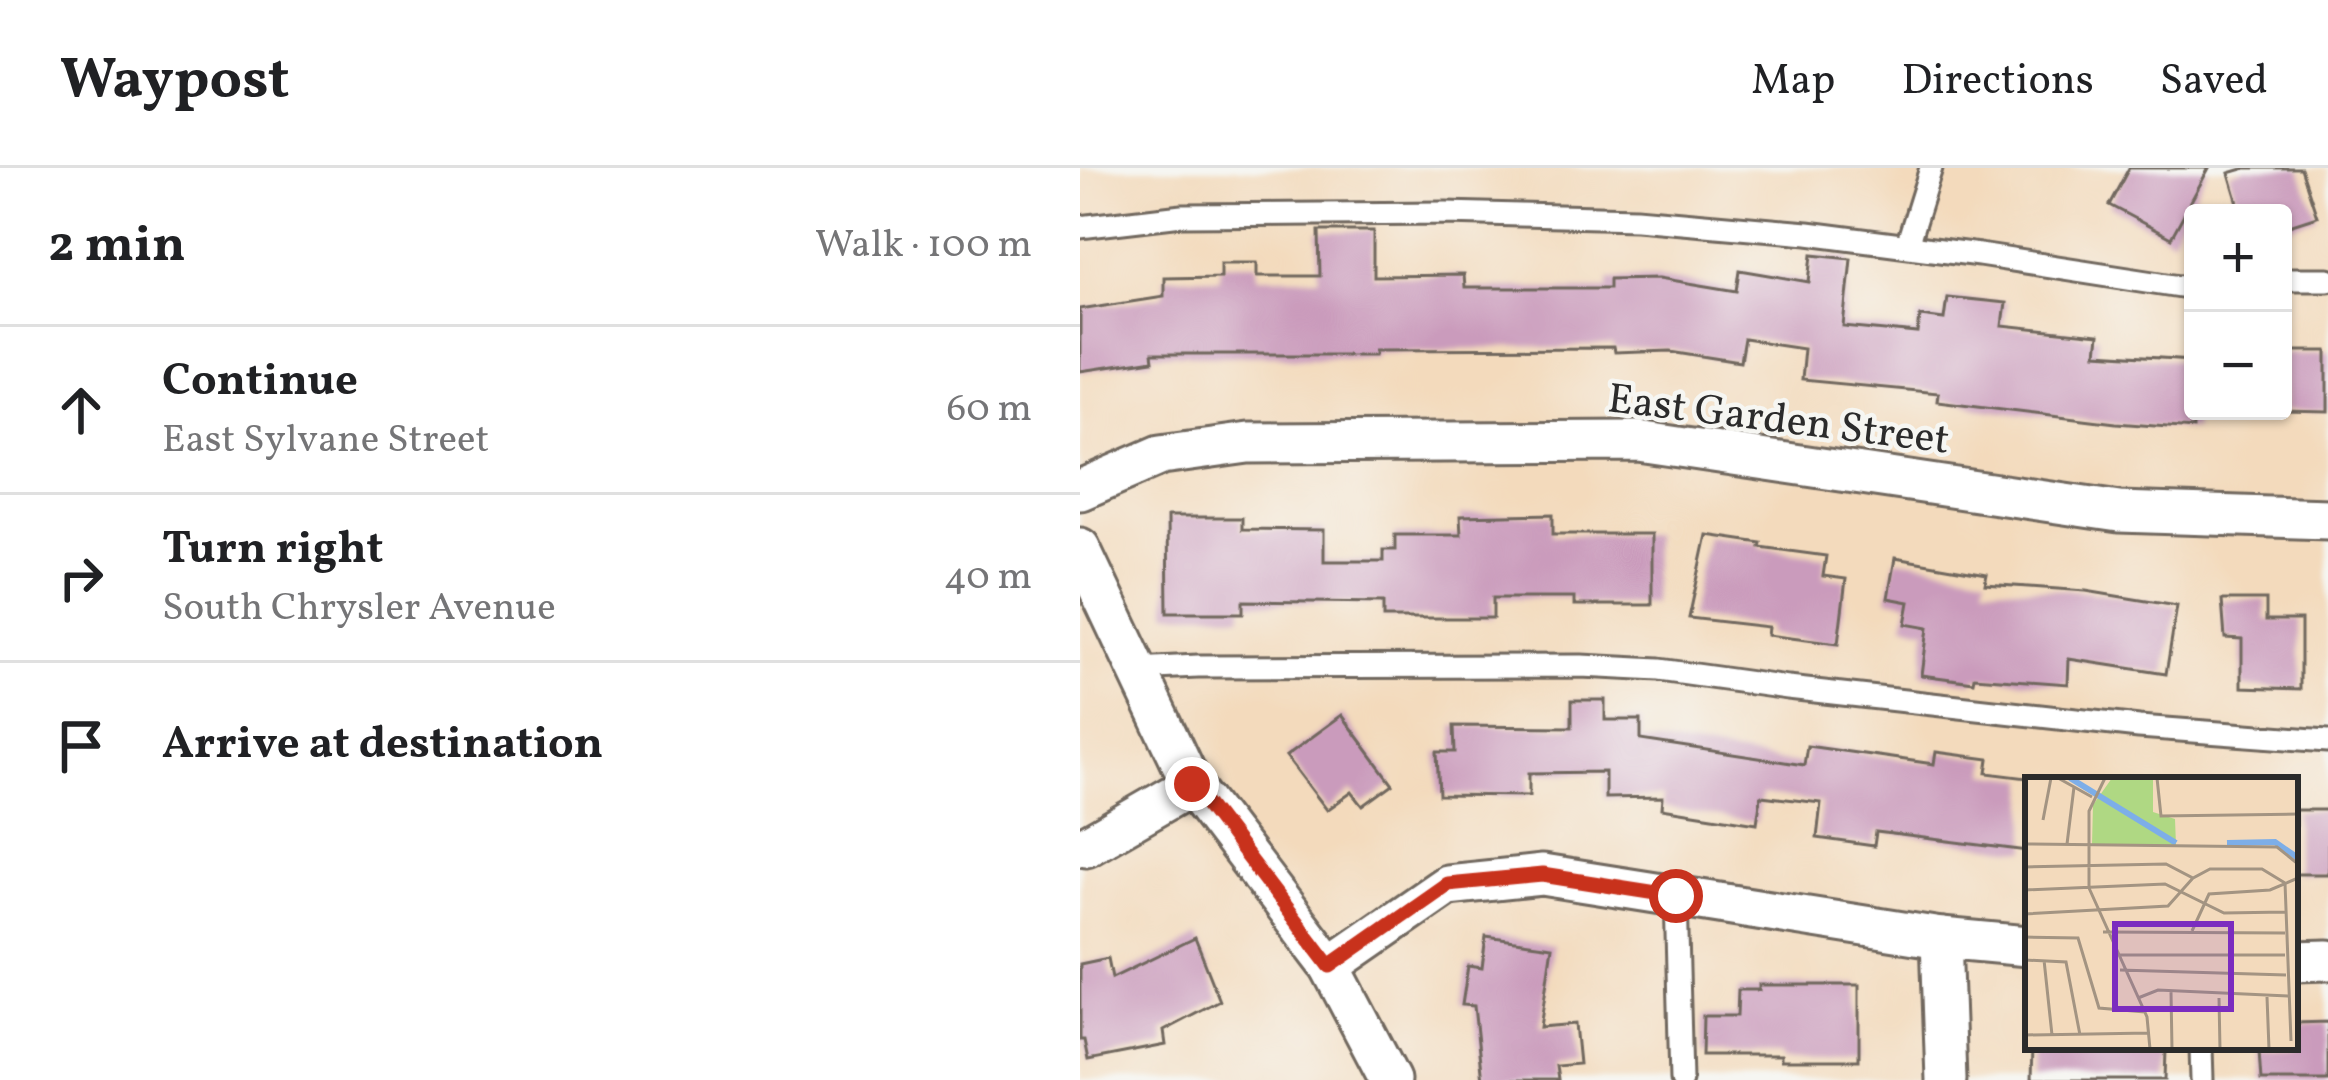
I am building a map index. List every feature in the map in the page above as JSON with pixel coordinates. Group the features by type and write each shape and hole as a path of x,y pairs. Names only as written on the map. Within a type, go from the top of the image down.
{"street":[{"name":"East Garden Street","path":"1080,490 1161,455 1248,443 1638,441 2120,512 2328,519"},
{"path":"1081,553 1192,784 1330,966 1390,1080"},
{"path":"1086,846 1192,784"},
{"path":"1330,966 1447,884 1542,875 1941,938 2025,946"},
{"path":"1941,938 1946,1080"},
{"path":"2298,961 2328,960"}],"lane":[{"path":"1907,245 1931,168"},
{"path":"1080,227 1182,215 1446,213 1636,218 1907,245 2184,286"},
{"path":"2292,279 2328,279"},
{"path":"1138,670 1659,670 2139,727 2328,741"},
{"path":"1676,896 1681,1080"},
{"path":"2201,1050 2202,1080"}],"building":[{"path":"2129,168 2209,168 2189,204 2184,204 2171,238 2109,205"},
{"path":"2246,168 2301,168 2317,216 2292,224 2292,204 2238,204 2229,173"},
{"path":"1319,231 1374,231 1374,276 1463,275 1464,288 1609,288 1609,279 1659,278 1737,291 1740,270 1810,282 1813,254 1851,258 1844,327 1918,334 1920,316 1944,319 1947,297 2005,303 2002,326 2098,336 2096,354 2184,359 2184,420 2193,420 2193,429 1937,401 1938,393 1800,380 1803,348 1744,339 1740,362 1671,351 1614,353 1613,348 1375,349 1375,354 1152,354 1153,361 1080,372 1080,309 1163,296 1163,277 1220,276 1220,262 1257,262 1257,276 1320,276"},
{"path":"2292,351 2328,351 2328,412 2292,411"},
{"path":"1553,514 1553,534 1652,534 1652,605 1493,598 1493,618 1383,618 1383,603 1243,601 1243,613 1168,613 1167,518 1242,518 1242,529 1324,530 1324,561 1383,561 1383,550 1395,550 1395,535 1461,535 1460,516"},
{"path":"1707,535 1826,556 1823,576 1846,579 1838,644 1767,635 1768,627 1689,618"},
{"path":"1895,558 1987,574 1985,584 2086,591 2177,606 2166,674 2069,659 2068,684 1975,677 1974,682 1921,675 1927,628 1905,624 1909,602 1888,598"},
{"path":"2222,600 2266,600 2266,620 2301,620 2301,689 2242,687 2242,639 2225,638"},
{"path":"1572,700 1605,700 1605,720 1641,720 1641,740 1804,765 1807,746 1934,764 1936,752 1989,759 1987,773 2025,778 2025,851 1876,832 1874,846 1817,838 1821,803 1761,796 1757,823 1662,808 1663,797 1605,798 1605,772 1529,773 1529,796 1439,795 1437,752 1455,752 1454,726 1572,727"},
{"path":"1342,715 1393,784 1363,806 1352,792 1327,810 1286,756"},
{"path":"2298,810 2328,810 2328,874 2298,874"},
{"path":"1486,937 1552,946 1540,1027 1575,1024 1579,1064 1556,1066 1558,1080 1482,1080 1474,1006 1462,1005 1468,966 1482,968"},
{"path":"1195,938 1220,1001 1163,1031 1165,1045 1088,1060 1084,1040 1080,1040 1080,964 1108,958 1112,978"},
{"path":"1759,985 1859,985 1859,1060 1702,1055 1703,1016 1737,1016 1738,990 1759,990"},
{"path":"2328,1022 2328,1080 2261,1080 2259,1051 2298,1050 2298,1023"},
{"path":"2032,1050 2166,1050 2165,1080 2031,1080"}],"route":[{"path":"1192,784 1330,966 1447,884 1542,875 1676,896"}]}
